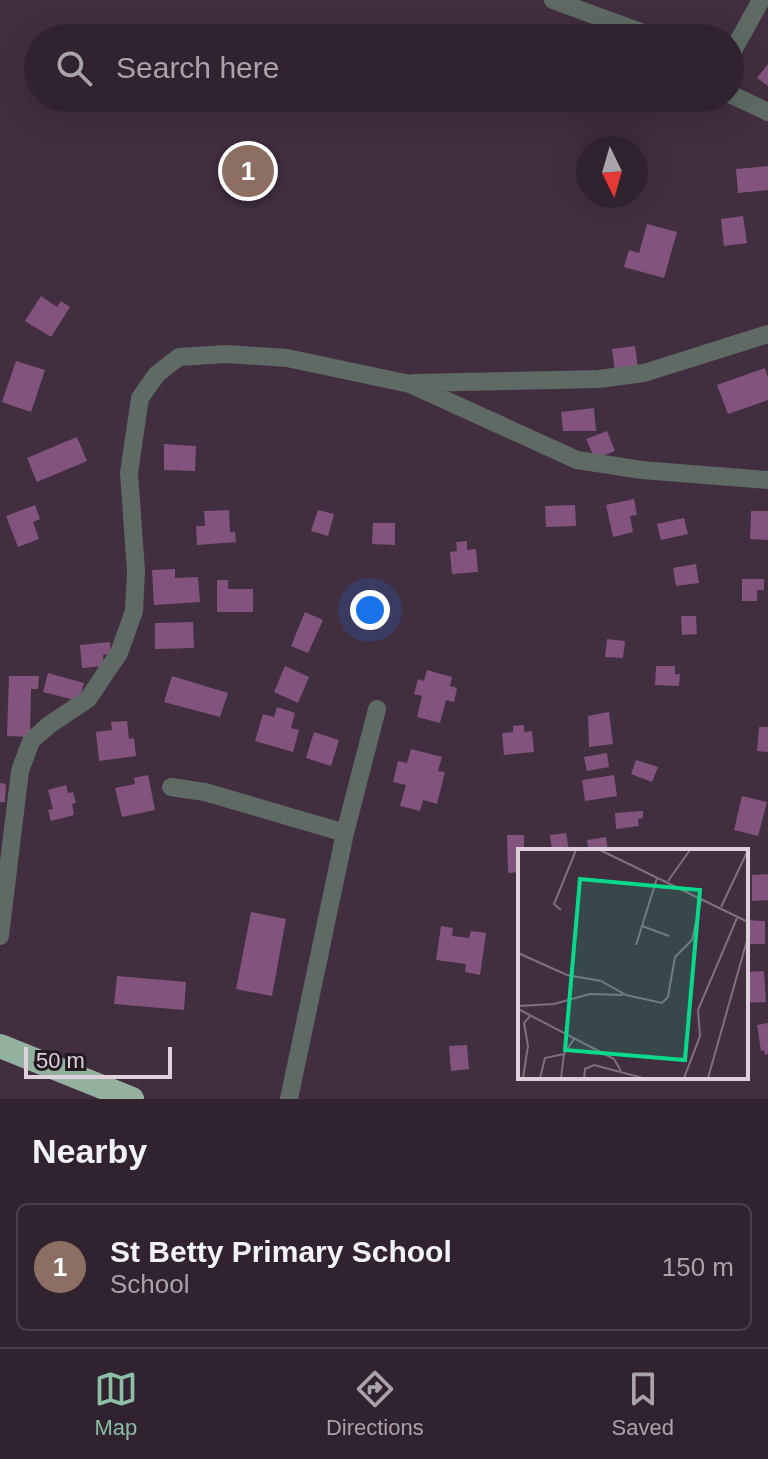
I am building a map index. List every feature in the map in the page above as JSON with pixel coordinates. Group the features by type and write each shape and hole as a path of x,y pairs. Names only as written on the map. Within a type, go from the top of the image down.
{"highway":[{"path":"0,1046 132,1099"}],"street":[{"path":"553,0 619,24"},
{"path":"744,31 761,0"},
{"path":"744,101 768,112"},
{"path":"410,384 599,379 644,373 768,334"},
{"path":"0,936 20,771 31,741 88,699 119,653 134,611 136,571 129,473 140,398 157,374 179,357 226,354 287,358 410,384 577,460 642,470 768,480"},
{"path":"289,1099 345,833 377,709"},
{"path":"171,787 205,792 345,833"}],"building":[{"path":"768,64 768,86 757,78"},
{"path":"768,166 768,190 738,193 736,169"},
{"path":"743,216 747,243 724,246 721,219"},
{"path":"647,224 677,232 664,278 624,267 629,250 639,253"},
{"path":"41,296 57,307 61,301 70,307 51,337 25,321"},
{"path":"635,346 638,369 615,372 612,349"},
{"path":"16,361 45,370 31,412 2,402"},
{"path":"765,368 768,400 728,414 717,385"},
{"path":"594,408 596,431 563,431 561,412"},
{"path":"607,431 615,451 595,459 586,439"},
{"path":"77,437 87,461 37,482 27,458"},
{"path":"164,444 196,446 195,471 164,470"},
{"path":"634,499 637,515 630,516 633,532 613,537 606,505"},
{"path":"35,505 40,519 33,522 39,539 18,547 6,516"},
{"path":"575,505 576,526 546,527 545,506"},
{"path":"229,510 230,532 235,532 236,542 197,545 196,526 205,526 204,511"},
{"path":"318,510 334,514 328,536 311,531"},
{"path":"751,511 768,511 768,540 750,539"},
{"path":"684,518 688,534 661,540 657,524"},
{"path":"373,523 395,523 395,545 372,544"},
{"path":"467,541 467,550 476,549 478,572 452,574 450,552 457,551 456,542"},
{"path":"696,564 699,583 676,586 673,568"},
{"path":"175,569 175,578 198,577 200,602 154,605 152,570"},
{"path":"742,579 764,579 764,590 757,590 757,601 742,601"},
{"path":"217,580 228,580 228,589 253,589 253,612 217,612"},
{"path":"305,612 323,620 308,653 291,646"},
{"path":"681,616 696,616 697,634 682,635"},
{"path":"193,622 194,648 155,649 155,623"},
{"path":"607,639 625,641 623,658 605,657"},
{"path":"110,642 111,654 103,655 104,666 82,668 80,645"},
{"path":"285,666 309,677 298,703 274,692"},
{"path":"656,666 675,666 675,674 680,674 679,686 655,685"},
{"path":"427,670 452,677 450,686 457,688 454,702 446,700 440,723 417,717 422,696 414,694 418,679 424,681"},
{"path":"48,673 84,683 79,701 43,692"},
{"path":"9,676 39,676 38,689 31,689 30,737 7,736"},
{"path":"172,676 228,693 220,717 164,702"},
{"path":"277,707 295,713 291,728 299,730 293,752 255,741 263,714 274,717"},
{"path":"609,712 613,744 589,747 588,716"},
{"path":"127,721 129,739 134,738 136,756 99,761 96,732 112,730 111,722"},
{"path":"524,725 524,732 532,731 534,752 504,755 502,733 513,732 513,726"},
{"path":"759,727 768,727 768,752 757,751"},
{"path":"314,732 339,740 331,766 306,758"},
{"path":"411,749 442,757 438,771 445,772 437,804 423,800 420,811 400,806 406,785 393,782 398,761 407,763"},
{"path":"607,753 609,767 587,771 584,757"},
{"path":"636,760 658,767 652,782 631,774"},
{"path":"148,775 155,810 122,817 115,788 135,784 134,778"},
{"path":"614,775 617,796 585,801 582,780"},
{"path":"0,783 6,784 5,802 0,802"},
{"path":"66,785 68,793 73,792 76,803 72,804 74,815 51,821 48,810 53,809 48,790"},
{"path":"742,796 767,802 758,836 734,830"},
{"path":"643,811 643,818 638,819 639,826 616,829 615,813"},
{"path":"566,833 569,849 552,849 550,835"},
{"path":"507,835 524,835 524,849 518,849 518,872 508,873"},
{"path":"606,837 608,849 589,849 587,840"},
{"path":"768,874 768,900 752,901 752,875"},
{"path":"251,912 286,919 272,996 236,989"},
{"path":"748,920 765,921 765,944 748,944"},
{"path":"441,926 453,928 452,936 469,938 471,931 486,933 480,975 465,972 466,964 436,960"},
{"path":"764,971 766,1002 748,1003 748,972"},
{"path":"117,976 186,982 184,1010 114,1004"},
{"path":"768,1023 768,1054 765,1055 764,1050 761,1051 757,1025"},
{"path":"467,1045 469,1069 451,1071 449,1046"}],"place":[{"name":"St Betty Primary School","path":"248,171"}]}
